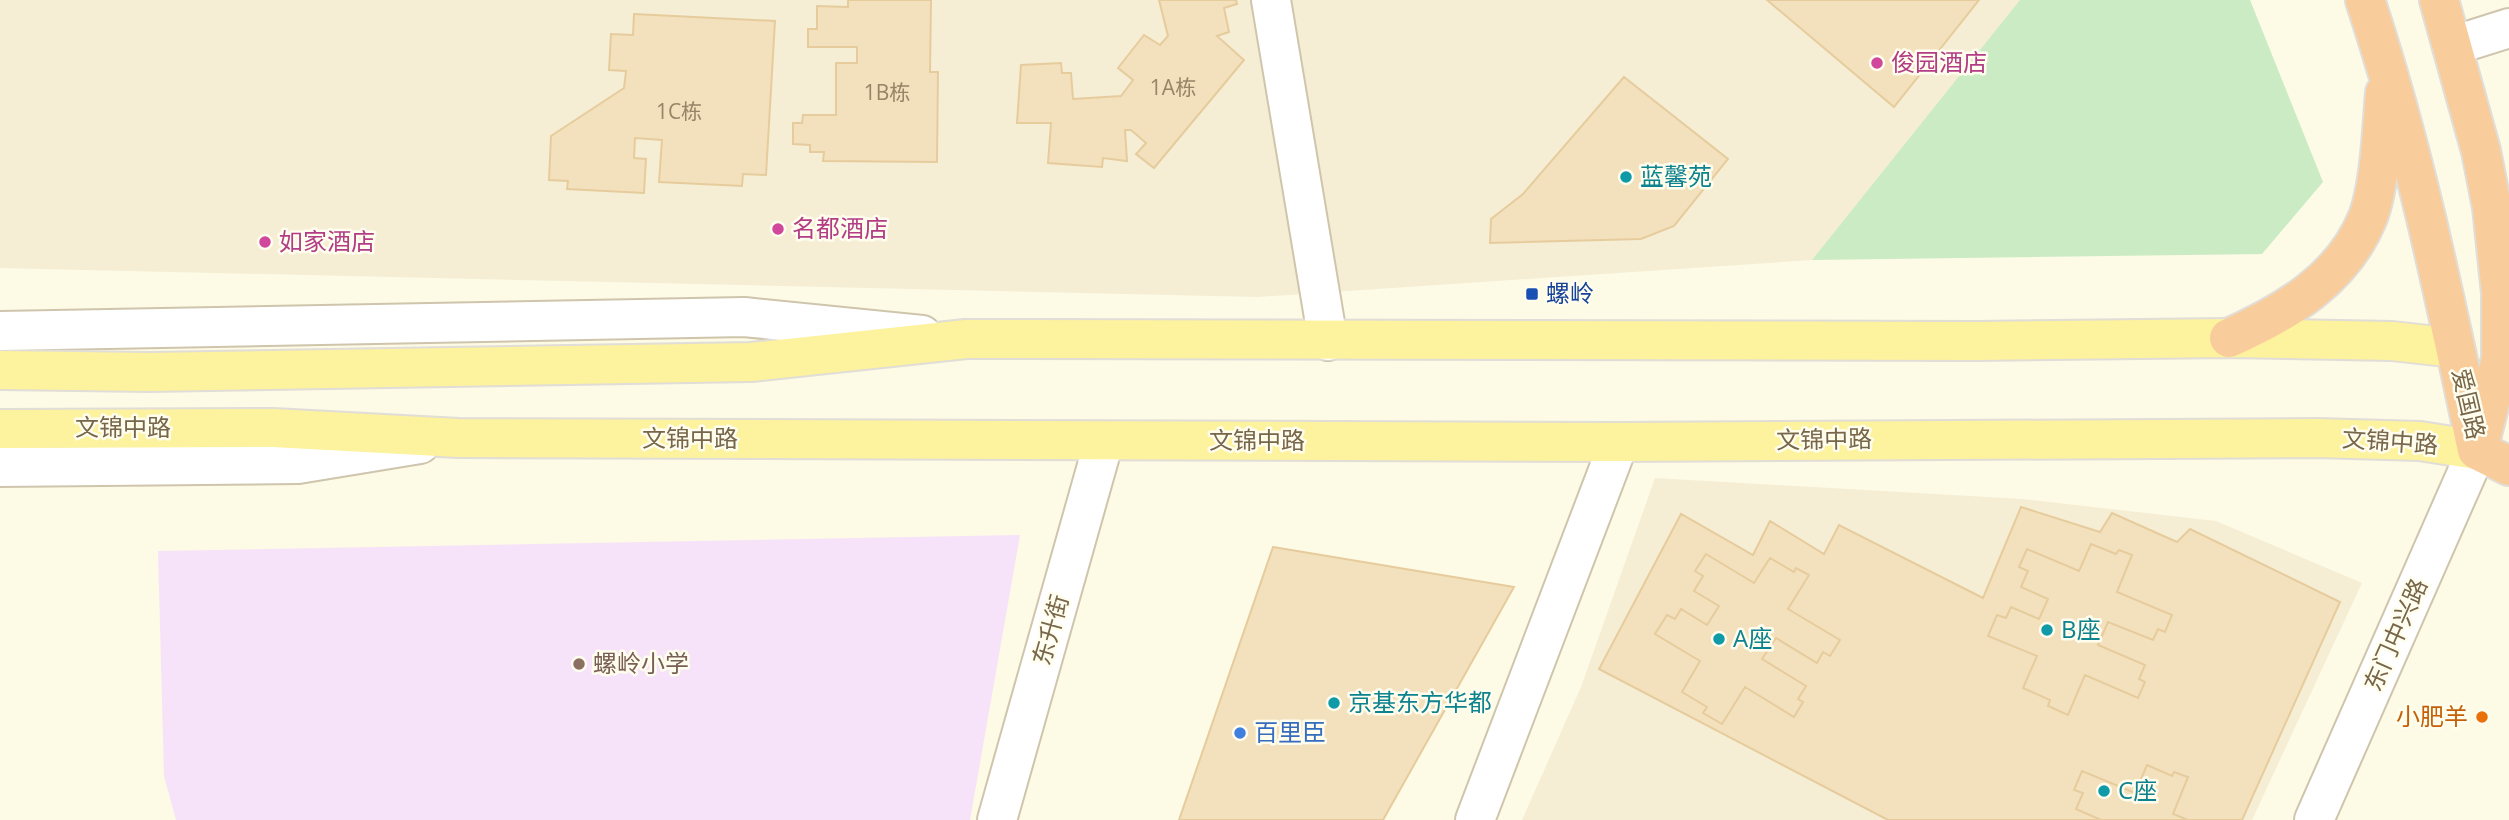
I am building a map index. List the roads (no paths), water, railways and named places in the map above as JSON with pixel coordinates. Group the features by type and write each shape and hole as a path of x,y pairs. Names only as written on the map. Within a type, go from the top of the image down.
{"highway":[{"name":"爱国路","path":"2365,0 2387,67 2455,348 2493,458"},
{"name":"爱国路","path":"2439,0 2481,151 2491,207 2501,293 2505,361 2493,458"},
{"path":"2229,338 2284,311 2315,290 2344,258 2368,216 2377,171 2387,67"},
{"path":"2481,151 2509,199"},
{"path":"2455,348 2505,361"}],"main road":[{"path":"0,370 149,372 751,362 966,339 1328,341 2229,338 2392,341 2455,348"},
{"name":"文锦中路","path":"0,429 273,428 458,438 1104,441 2317,439 2420,441 2493,458"}],"street":[{"path":"1271,0 1328,341"},
{"path":"2452,46 2509,28"},
{"path":"0,331 744,317 966,339"},
{"path":"0,467 298,464 458,438"},
{"name":"东升街","path":"998,820 1104,441"},
{"path":"1475,820 1619,442"},
{"name":"东门中兴路","path":"2314,820 2493,458"}],"place":[{"name":"俊园酒店","path":"1877,63"},
{"name":"蓝馨苑","path":"1626,177"},
{"name":"名都酒店","path":"778,229"},
{"name":"如家酒店","path":"265,242"},
{"name":"螺岭","path":"1532,294"},
{"name":"B座","path":"2047,630"},
{"name":"A座","path":"1719,639"},
{"name":"螺岭小学","path":"579,664"},
{"name":"京基东方华都","path":"1334,703"},
{"name":"小肥羊","path":"2482,717"},
{"name":"百里臣","path":"1240,733"},
{"name":"C座","path":"2104,791"}]}
